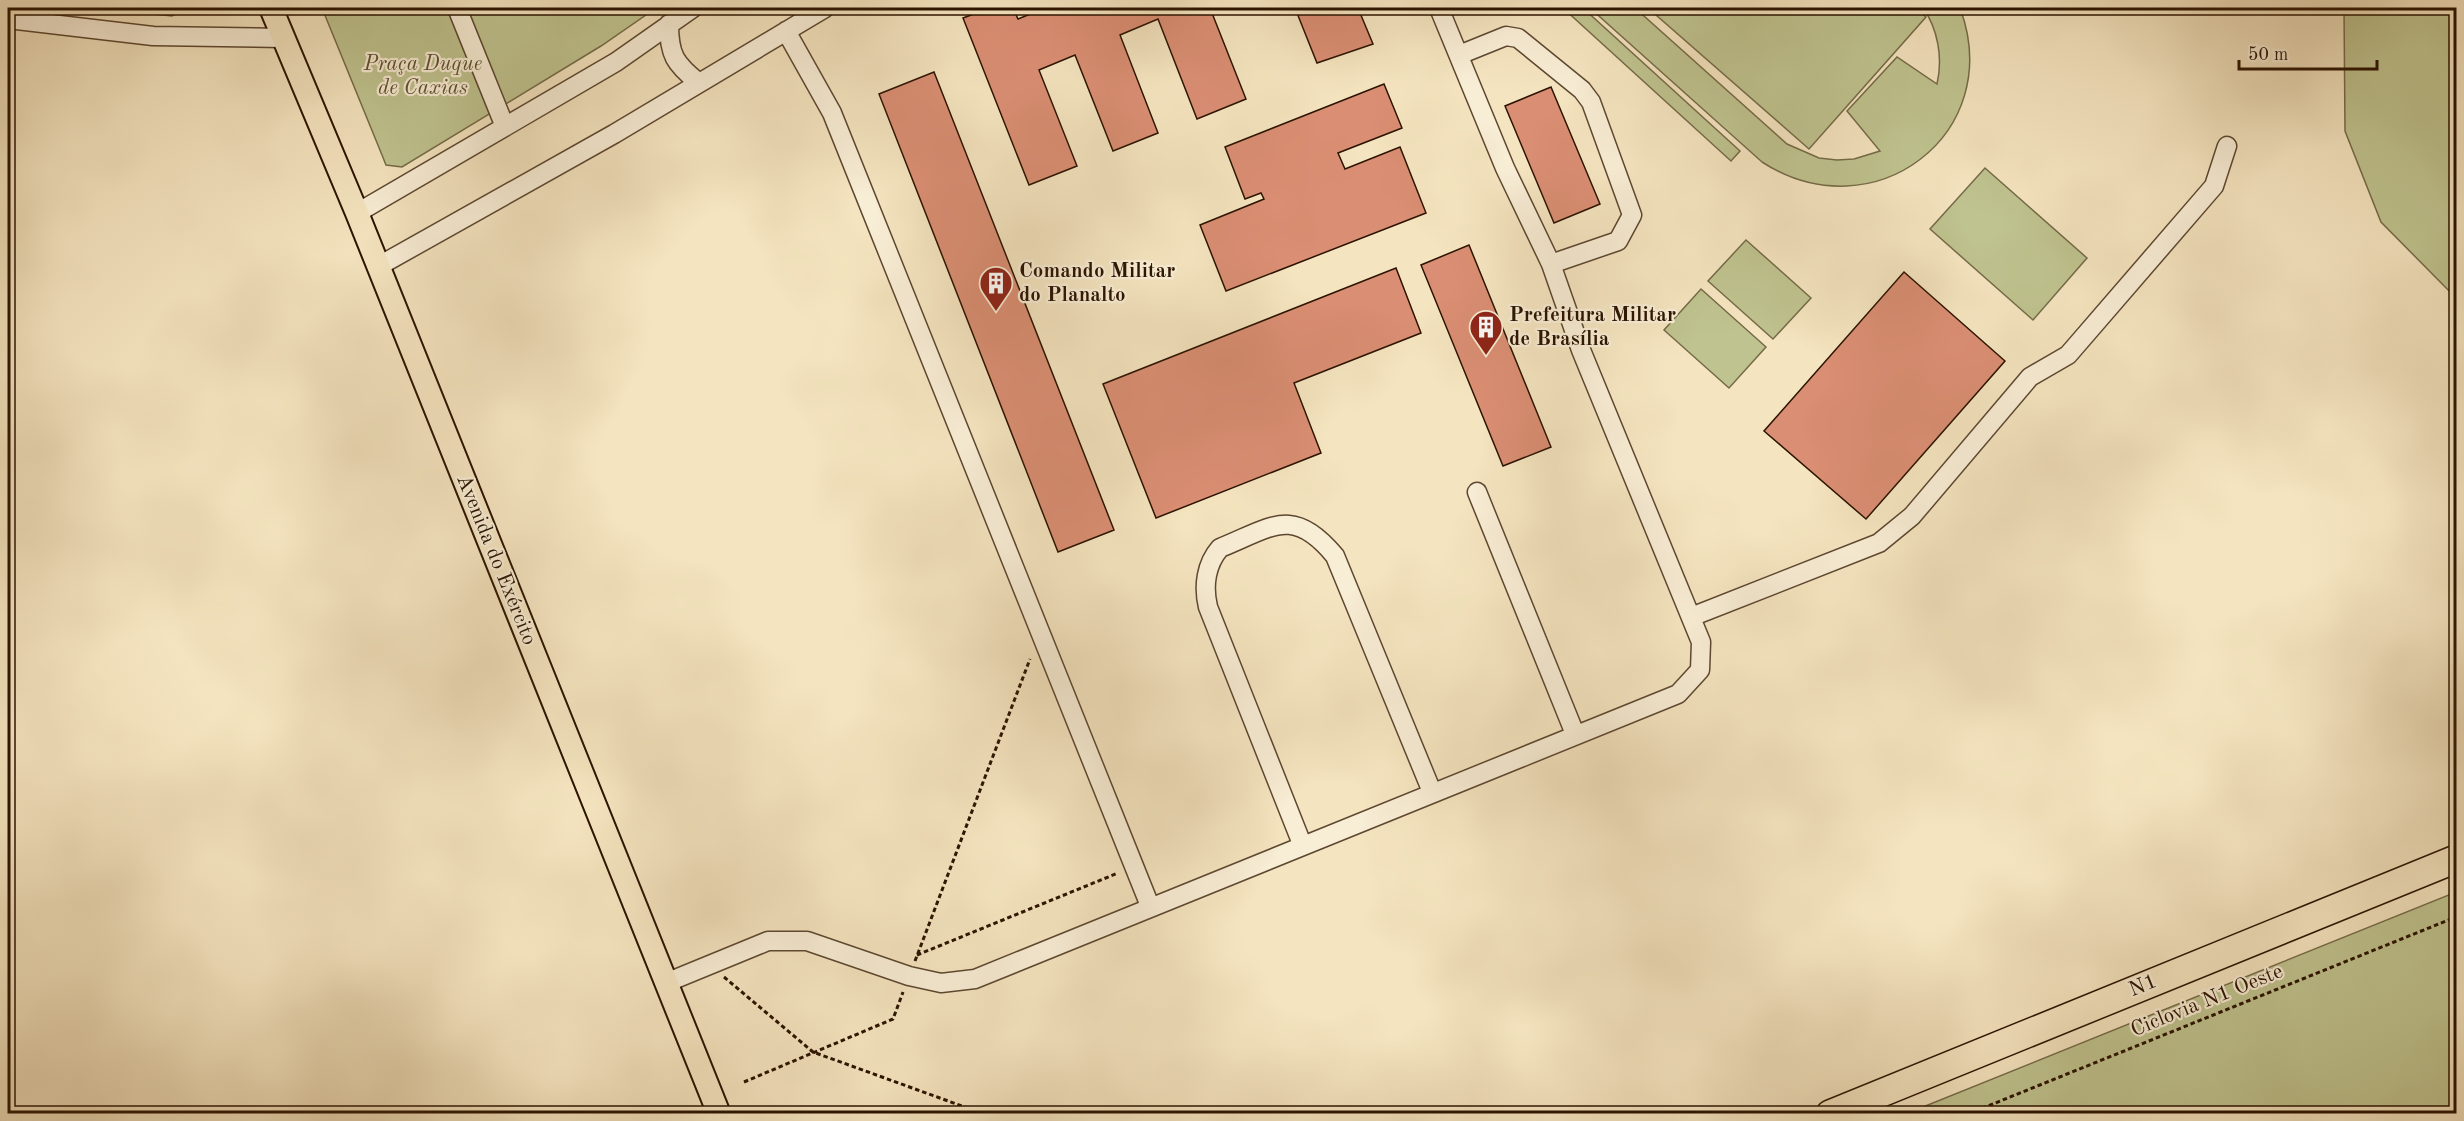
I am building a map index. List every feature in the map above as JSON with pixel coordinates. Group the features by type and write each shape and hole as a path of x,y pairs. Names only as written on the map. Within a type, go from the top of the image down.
{"highway":[{"name":"N1","path":"1830,1113 2457,859"}],"main road":[{"name":"Avenida do Exército","path":"271,8 357,213 719,1113"}],"street":[{"path":"457,8 505,127"},
{"path":"357,213 616,62 693,8"},
{"path":"668,982 768,941 807,941 909,976 941,983 975,979 1302,844 1678,694 1700,670 1701,642 1581,350 1551,264 1505,168 1439,8"},
{"path":"377,267 699,83 821,9"},
{"path":"8,19 153,36 283,38"},
{"path":"669,24 669,48 681,69 699,83"},
{"path":"786,31 832,112 1150,906"},
{"path":"1459,55 1506,36 1518,38 1582,90 1591,102 1632,215 1618,241 1551,264"},
{"path":"1691,617 1879,543 1912,516 2030,377 2068,355 2214,186 2227,146"},
{"path":"1477,492 1575,734"},
{"path":"1302,844 1208,607 1204,590 1213,556 1220,548 1282,523 1299,525 1318,536 1335,556 1432,792"}],"path":[{"path":"913,965 1034,649"},
{"path":"917,955 1135,867"},
{"name":"Ciclovia N1 Oeste","path":"1968,1113 2457,917"},
{"path":"710,964 813,1052 984,1113"},
{"path":"744,1082 893,1019 904,991"},
{"path":"8,1107 13,1113"}],"green space":[{"path":"96,8 187,8 172,16"},
{"name":"Praça Duque de Caxias","path":"322,8 656,8 601,46 402,167 386,165"},
{"path":"1563,8 1583,8 1740,151 1731,161"},
{"path":"1590,8 1635,8 1787,144 1819,158 1854,159 1880,151 1847,111 1897,57 1937,84 1938,44 1936,34 1923,8 1960,8 1970,54 1964,95 1947,131 1920,159 1886,178 1846,186 1804,181 1762,162"},
{"path":"1648,8 1915,8 1926,17 1809,149"},
{"path":"2344,8 2456,8 2456,298 2381,222 2345,131"},
{"path":"1985,168 2087,258 2033,320 1930,229"},
{"path":"1746,240 1811,298 1773,339 1708,281"},
{"path":"1701,289 1766,347 1729,388 1664,330"},
{"path":"2456,892 2456,1113 1908,1113"}],"building":[{"path":"990,8 1013,8 1018,19 1045,8 1210,8 1246,99 1197,119 1158,19 1120,35 1158,133 1113,151 1075,55 1039,70 1077,166 1029,185 963,18"},
{"path":"1295,8 1358,8 1373,44 1317,63"},
{"name":"Comando Militar do Planalto","path":"934,72 1114,530 1058,552 879,94"},
{"path":"1384,84 1402,128 1338,153 1345,169 1400,147 1426,213 1226,291 1200,225 1264,199 1261,193 1245,199 1225,147"},
{"path":"1551,87 1600,204 1554,223 1505,106"},
{"name":"Prefeitura Militar de Brasília","path":"1469,245 1551,447 1503,466 1421,265"},
{"path":"1396,268 1421,333 1294,383 1321,453 1156,518 1103,384"},
{"path":"1904,272 2005,361 1866,519 1764,431"}],"place":[{"name":"Comando Militar do Planalto","path":"996,312"},
{"name":"Prefeitura Militar de Brasília","path":"1486,356"}]}
